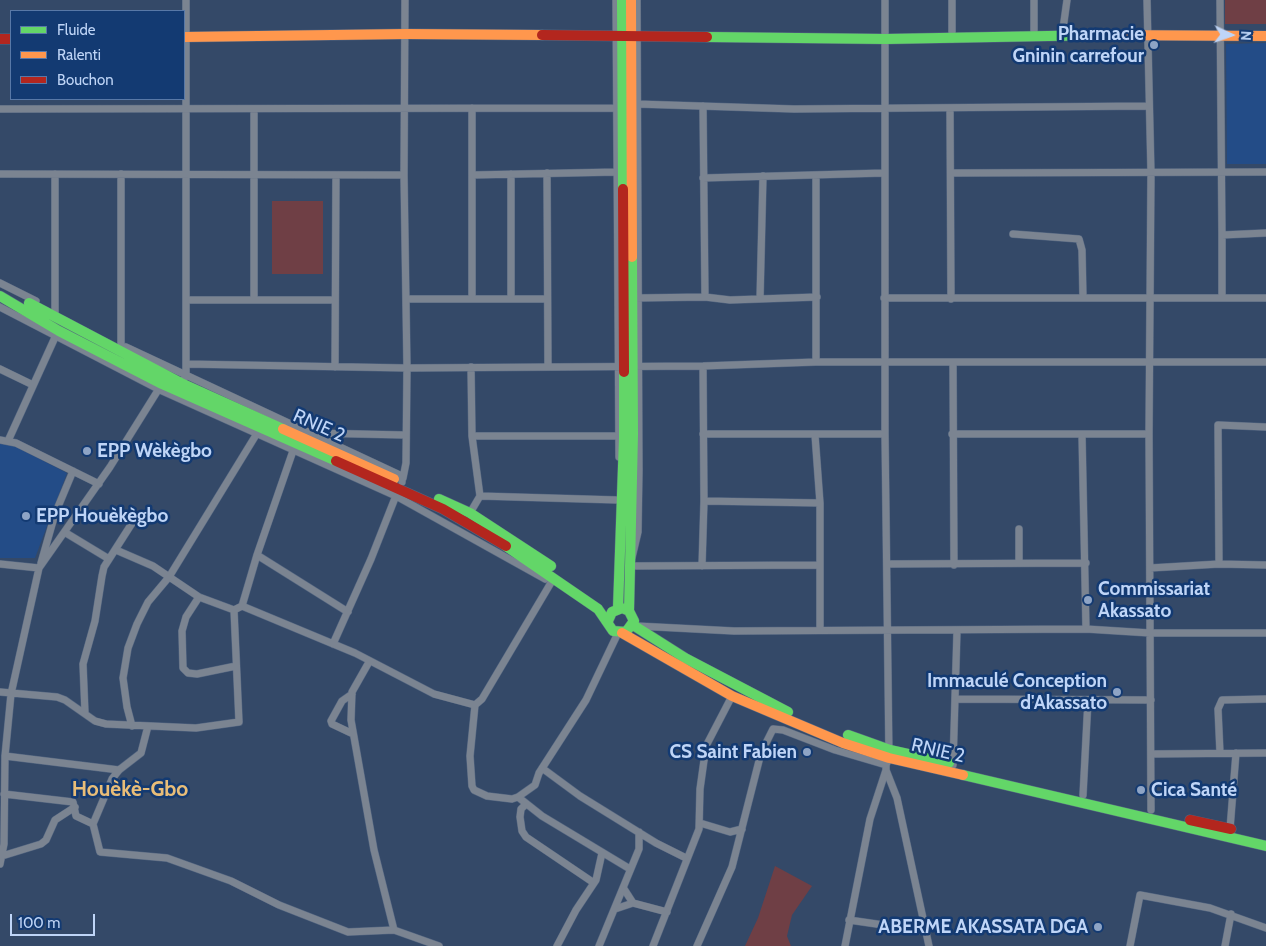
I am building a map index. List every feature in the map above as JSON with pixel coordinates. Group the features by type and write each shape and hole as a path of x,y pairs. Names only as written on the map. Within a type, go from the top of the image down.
{"main road":[{"path":"622,0 626,36 635,298 628,365"},
{"path":"620,633 630,629 633,625 633,617 629,611 625,565 624,447 628,365 626,36 631,0"},
{"path":"185,37 406,34 886,39 1147,34 1266,36"},
{"name":"RNIE 2","path":"0,287 55,313 468,523 508,546 598,609 608,621 613,631 620,633 732,696 835,740 888,760 1266,846"},
{"name":"RNIE 2","path":"0,296 57,334 160,387 294,448 470,513 532,552 601,603 616,609 629,611"},
{"path":"608,621 610,614 616,609 625,565"},
{"name":"RNIE 2","path":"633,625 685,658 763,700 822,726 888,760 953,765 1151,810 1266,839"}],"street":[{"path":"184,379 186,364 186,0"},
{"path":"333,644 400,487 406,463 405,0"},
{"path":"616,0 626,36 638,104 635,298 705,297 730,300 817,298"},
{"path":"625,565 638,532 617,172 616,108 626,36 637,0"},
{"path":"885,0 886,39 883,108 885,434 888,564 886,631 888,760 929,946"},
{"path":"952,0 952,39"},
{"path":"1034,0 1034,36"},
{"path":"1062,36 1067,0"},
{"path":"1147,0 1151,173 1149,362 1151,810"},
{"path":"1220,0 1222,297"},
{"path":"638,104 794,109 1148,106"},
{"path":"703,106 705,297"},
{"path":"472,108 472,299"},
{"path":"0,109 616,108"},
{"path":"950,108 952,299"},
{"path":"254,109 254,300"},
{"path":"472,175 617,172"},
{"path":"951,173 1266,172"},
{"path":"547,173 546,299 548,367"},
{"path":"703,178 884,173"},
{"path":"0,174 404,175"},
{"path":"55,174 55,313"},
{"path":"120,174 121,345"},
{"path":"511,174 511,299"},
{"path":"335,367 336,175"},
{"path":"760,299 763,176"},
{"path":"816,176 816,362"},
{"path":"1222,235 1266,233"},
{"path":"1014,234 1075,236 1079,238 1082,250 1083,298"},
{"path":"0,283 184,379 309,433 400,487"},
{"path":"884,298 1266,298"},
{"path":"407,299 546,299"},
{"path":"186,300 334,300"},
{"path":"0,307 57,334 4,441 99,484"},
{"path":"186,364 407,368 628,365 703,366 816,362 1266,362"},
{"path":"952,362 954,565"},
{"path":"625,565 617,540 619,436 628,365"},
{"path":"702,566 704,501 703,366"},
{"path":"470,513 480,496 472,436 471,367"},
{"path":"0,369 33,385"},
{"path":"40,566 66,533 99,484 160,387 256,435 294,448 257,555 242,606 234,610 200,597 153,566 116,550"},
{"path":"1219,564 1218,424 1266,427"},
{"path":"309,433 405,435"},
{"path":"703,434 885,434"},
{"path":"952,434 1149,434"},
{"path":"132,726 123,678 128,648 148,602 169,577 256,435"},
{"path":"815,435 820,503 820,629"},
{"path":"1082,435 1086,629"},
{"path":"472,436 619,436"},
{"path":"0,864 2,856 2,790 5,756 3,738 11,694 40,566 55,514 73,471"},
{"path":"480,496 618,500"},
{"path":"704,501 820,503"},
{"path":"85,713 83,664 95,621 102,576 109,559 136,518"},
{"path":"1019,529 1019,563"},
{"path":"66,533 109,559"},
{"path":"257,555 348,612"},
{"path":"888,564 1086,563"},
{"path":"0,564 40,566"},
{"path":"1150,568 1219,564 1266,564"},
{"path":"625,565 820,565"},
{"path":"554,580 482,699 475,705 470,756 472,786 474,790 487,796 505,799 518,798 534,785 542,768 586,700 620,633"},
{"path":"200,597 186,617 182,631 183,668 188,673 197,674 236,666"},
{"path":"242,606 333,644 434,694 475,705"},
{"path":"0,692 57,697 96,721 106,724 196,728 238,722 234,610"},
{"path":"633,625 734,631 820,629 886,631 1086,629 1150,633 1266,633"},
{"path":"953,765 958,631"},
{"path":"352,733 332,724 331,721 342,701 352,694 369,662"},
{"path":"352,694 352,733 374,850 394,930"},
{"path":"653,946 700,823 700,789 706,746 732,696"},
{"path":"956,700 1151,700"},
{"path":"1083,795 1088,700"},
{"path":"1220,753 1218,709 1222,700 1266,700"},
{"path":"148,726 141,753 119,770 112,779 93,824 99,848 103,853 167,858 231,881 280,905 348,932 394,930 439,946"},
{"path":"697,946 730,872 762,753 773,729 783,730 842,752 888,760"},
{"path":"1230,829 1236,753"},
{"path":"1151,754 1266,753"},
{"path":"5,756 119,770"},
{"path":"844,946 870,819 888,760"},
{"path":"542,768 580,796 656,843 686,858"},
{"path":"2,790 72,802 75,806 76,816 93,824"},
{"path":"518,798 630,869"},
{"path":"526,804 521,809 520,817 522,830 526,837 594,883"},
{"path":"2,856 41,844 46,840 55,820 75,806"},
{"path":"700,823 730,832 742,830"},
{"path":"599,946 624,889 640,846 640,832"},
{"path":"640,846 656,843"},
{"path":"557,946 600,871 602,853"},
{"path":"624,889 633,903"},
{"path":"1130,946 1140,895 1210,908 1266,928"},
{"path":"615,909 633,903 667,912"},
{"path":"1225,946 1231,914"},
{"path":"849,920 925,931"}],"shaded area":[{"path":"1225,0 1266,0 1266,24 1225,24"},
{"path":"1266,43 1266,164 1227,164 1226,44"},
{"path":"272,201 323,201 323,274 272,274"},
{"name":"EPP Houèkègbo","path":"0,444 11,444 67,473 35,558 0,558"},
{"path":"775,866 812,886 792,915 787,936 791,946 745,946 758,918"}],"traffic: fast":[{"path":"622,0 623,189"},
{"path":"707,37 886,39 1102,35"},
{"path":"629,611 633,434 632,257"},
{"path":"0,296 59,331 162,384 336,461"},
{"path":"29,303 181,383 283,429"},
{"path":"618,608 624,438 624,372"},
{"path":"439,499 470,513 551,566"},
{"path":"506,546 598,609 613,631 626,632 634,621 629,611 622,608 612,612 608,621"},
{"path":"633,625 685,658 788,712"},
{"path":"848,735 890,750 949,763"},
{"path":"963,775 1266,846"}],"traffic: slow":[{"path":"631,0 632,257"},
{"path":"185,37 406,34 542,35"},
{"path":"1102,35 1266,36"},
{"path":"283,429 394,479"},
{"path":"622,633 732,696 843,743 889,758 963,775"}],"traffic: jam":[{"path":"542,35 707,37"},
{"path":"0,39 10,39"},
{"path":"623,189 624,372"},
{"path":"336,461 443,509 506,546"},
{"path":"1190,820 1231,829"}],"place":[{"name":"Pharmacie Gninin carrefour","path":"1154,45"},
{"name":"EPP Wèkègbo","path":"87,451"},
{"name":"EPP Houèkègbo","path":"26,516"},
{"name":"Commissariat Akassato","path":"1088,600"},
{"name":"Immaculé Conception d'Akassato","path":"1117,692"},
{"name":"CS Saint Fabien","path":"807,752"},
{"name":"Cica Santé","path":"1141,790"},
{"name":"ABERME AKASSATA DGA","path":"1098,927"}],"district":[{"name":"Houèkè-Gbo","path":"130,790"}]}
